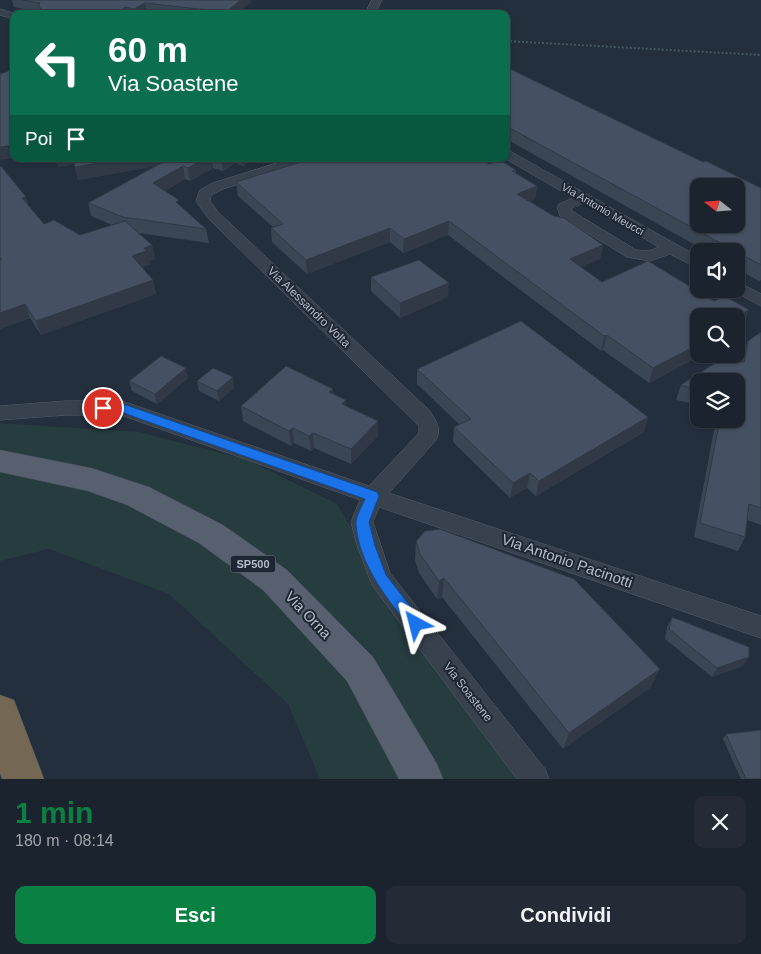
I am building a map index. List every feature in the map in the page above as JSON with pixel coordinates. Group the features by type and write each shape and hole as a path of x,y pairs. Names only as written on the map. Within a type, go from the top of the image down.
{"highway":[{"path":"0,714 23,779"}],"main road":[{"name":"Via Orna","path":"0,461 91,480 138,496 211,534 275,580 360,669 422,779"}],"street":[{"name":"Via Antonio Meucci","path":"510,155 690,259"},
{"name":"Via Alessandro Volta","path":"294,162 218,186 205,193 203,201 213,215 416,410 429,425 429,435 373,496"},
{"path":"584,198 564,207 565,213 632,254 650,256 670,248"},
{"path":"745,291 761,301"},
{"path":"0,414 66,408 122,408 373,496"},
{"name":"Via Antonio Pacinotti","path":"373,496 761,627"},
{"name":"Via Soastene","path":"373,496 362,522 368,546 380,578 535,779"}],"path":[{"path":"510,41 761,55"}],"green space":[{"path":"0,423 139,432 248,460 337,504 423,646 523,779 320,779 288,704 169,594 49,549 0,561"}],"building":[{"path":"22,0 241,0 228,10 208,10 145,3 134,9 125,7 122,10 42,10 38,4 40,3"},
{"path":"510,69 703,162 706,161 741,178 690,178 690,226 510,128"},
{"path":"10,70 10,146 0,147 0,74"},
{"path":"74,162 104,162 75,167"},
{"path":"163,162 199,162 188,168 183,166 153,183 179,200 176,202 206,229 123,217 88,203"},
{"path":"301,162 486,162 489,164 503,162 516,170 512,171 537,186 517,194 554,216 564,218 603,245 570,259 602,282 648,261 690,286 690,298 709,298 714,301 721,298 728,298 749,310 745,312 745,308 690,308 690,349 653,368 607,335 604,336 449,221 404,239 390,228 306,260 271,228 283,224 236,182"},
{"path":"1,166 26,197 22,198 44,224 54,220 80,235 125,221 152,245 144,248 146,251 132,256 153,280 36,321 25,304 0,313 0,260 2,259 0,258"},
{"path":"745,180 761,188 761,265 745,256 745,243 721,243 702,233 745,233"},
{"path":"419,260 449,283 400,303 371,277"},
{"path":"521,321 648,417 539,481 530,473 513,483 454,427 471,419 417,369"},
{"path":"761,332 761,508 749,504 745,537 700,523 718,428 745,428 745,373 700,373 715,363 745,363 748,341"},
{"path":"161,356 186,368 155,394 129,381"},
{"path":"286,366 333,389 329,392 346,400 342,404 378,421 351,449 313,433 309,436 293,428 289,431 241,406"},
{"path":"213,368 233,377 217,391 197,381"},
{"path":"690,379 690,388 681,385"},
{"path":"440,529 574,579 660,669 569,733 444,578 439,581 420,554 416,541 425,531"},
{"path":"672,617 749,647 749,657 717,668 669,629"},
{"path":"761,730 761,779 746,779 726,734"}],"route":[{"path":"103,408 122,408 373,496 362,522 368,546 380,578 416,624"}]}
